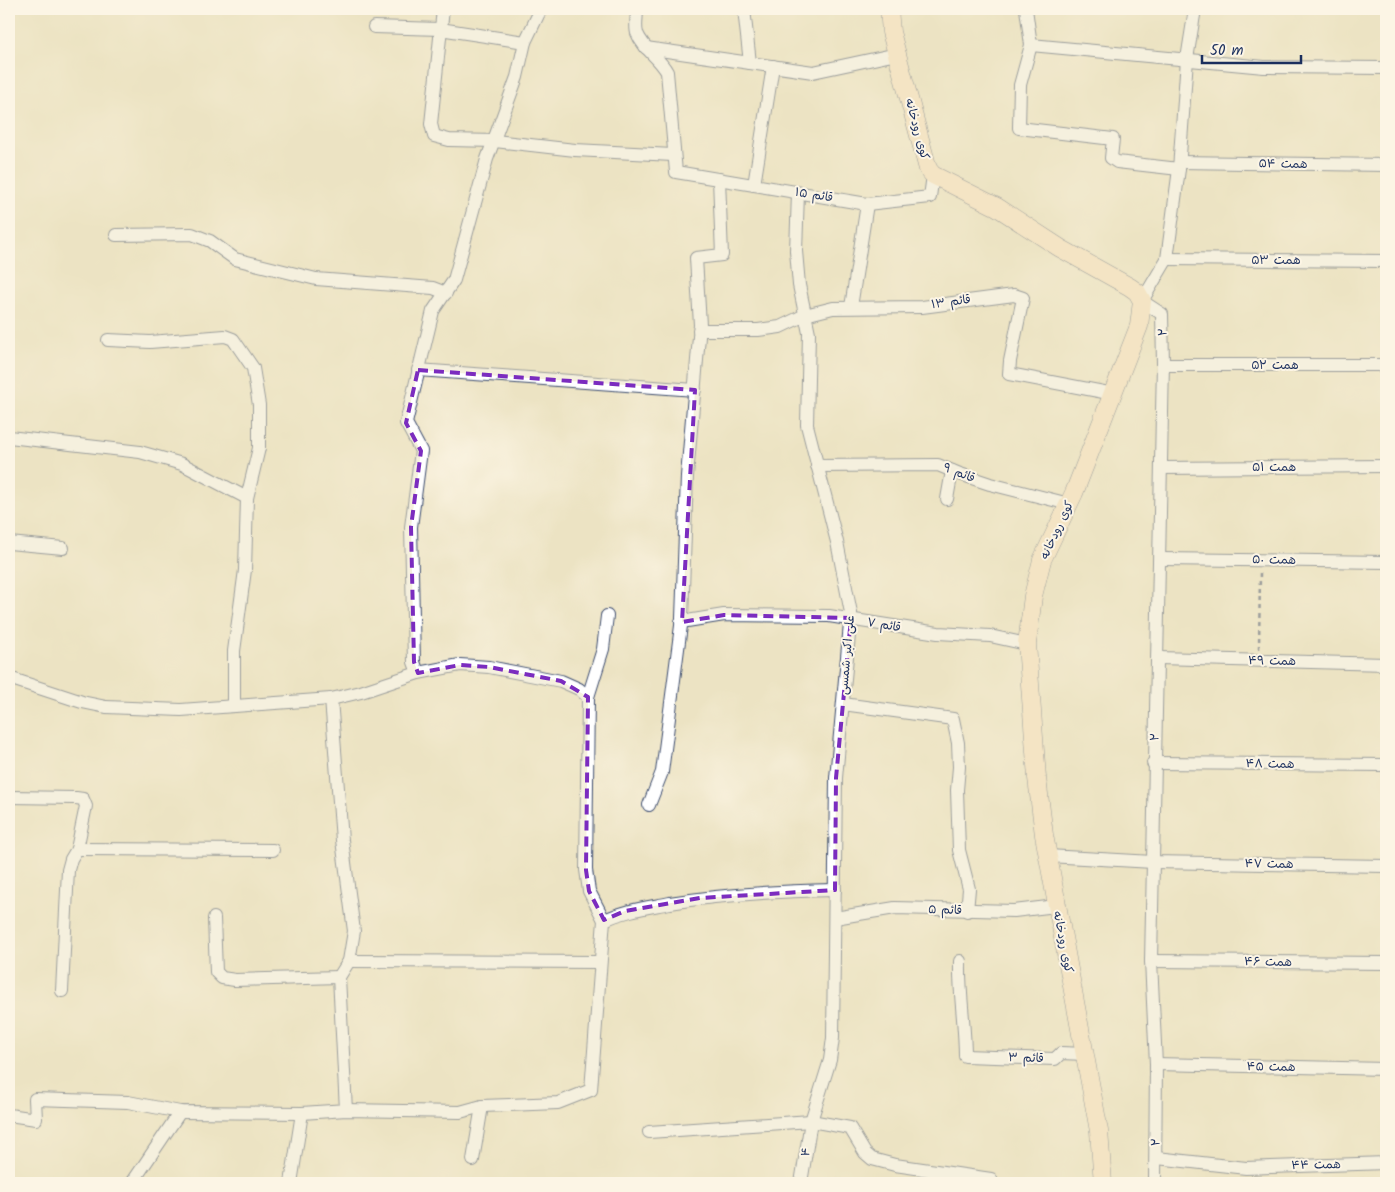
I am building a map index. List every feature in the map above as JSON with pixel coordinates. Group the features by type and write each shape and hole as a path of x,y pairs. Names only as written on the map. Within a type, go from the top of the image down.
{"street":[{"path":"443,9 432,124 434,136 449,140 494,141 574,150 673,155 667,72 660,59 646,48 636,32 637,9"},
{"path":"418,673 414,662 411,527 420,451 406,422 433,311 454,280 486,160 517,77 525,42 541,9"},
{"path":"744,9 750,63"},
{"name":"کوی رودخانه","path":"889,9 891,32 928,169 933,175 997,207 1060,248 1130,287 1137,292 1142,301 1139,326 1114,394 1069,504 1042,560 1033,596 1027,644 1037,778 1056,906 1099,1132 1103,1183"},
{"path":"1026,9 1032,46 1264,67 1386,68"},
{"path":"1142,301 1167,260 1180,165 1187,59 1195,9"},
{"path":"374,27 440,30 525,42"},
{"name":"همت ۵۴","path":"1032,46 1020,85 1019,128 1112,139 1111,158 1117,162 1180,165 1386,165"},
{"path":"646,48 813,72 897,54"},
{"path":"754,185 773,66"},
{"name":"قائم ۱۵","path":"673,155 676,172 867,204 930,197 933,175"},
{"path":"649,805 662,772 681,622 687,476 700,330 696,258 722,255 719,179"},
{"name":"علی اکبر شمسی","path":"798,192 796,251 799,285 809,333 807,425 837,542 850,618 836,778 833,1038 830,1060 811,1120"},
{"path":"851,307 867,204"},
{"path":"116,235 192,234 210,241 235,259 316,278 433,288 446,293"},
{"name":"همت ۵۳","path":"1167,260 1386,261"},
{"name":"قائم ۱۳","path":"700,330 758,330 780,327 805,315 851,307 880,309 922,307 1014,295 1023,298 1009,374 1114,394"},
{"name":"۲","path":"1142,301 1162,314 1163,365 1161,559 1153,763 1151,961 1156,1064 1157,1158 1155,1183"},
{"path":"108,340 150,342 225,336 233,339 253,368 258,405 259,448 247,498 245,570 234,651 234,706"},
{"name":"همت ۵۲","path":"1163,365 1386,365"},
{"path":"418,370 695,390"},
{"path":"9,438 140,452 182,464 247,498"},
{"name":"قائم ۹","path":"817,466 938,465 990,484 1069,504"},
{"name":"همت ۵۱","path":"1161,468 1386,466"},
{"path":"947,499 952,471"},
{"path":"9,543 63,548"},
{"name":"همت ۵۰","path":"1161,559 1386,562"},
{"name":"قائم ۷","path":"681,622 724,615 850,618 938,633 990,636 1027,644"},
{"path":"9,1116 36,1118 35,1099 128,1102 180,1112 302,1114 346,1110 460,1112 482,1106 558,1102 591,1090 604,920 589,891 586,870 588,697 603,649 607,616"},
{"name":"همت ۴۹","path":"1158,658 1386,664"},
{"path":"9,678 82,702 106,707 181,710 331,699 361,692 418,673 460,666 489,667 561,681 579,689 588,697"},
{"path":"331,699 342,840 354,931 348,961 339,977 346,1110"},
{"path":"843,704 953,719 958,743 959,850 969,889 967,911"},
{"name":"همت ۴۸","path":"1153,763 1386,766"},
{"path":"9,797 83,799 86,806 77,849 71,859 68,870 62,991"},
{"path":"77,849 273,850"},
{"name":"همت ۴۷","path":"1048,856 1152,862 1386,866"},
{"path":"604,920 624,911 700,898 739,893 836,890"},
{"name":"قائم ۵","path":"835,918 895,908 1014,911 1056,906"},
{"path":"214,918 216,972 222,978 235,980 339,977"},
{"path":"348,961 600,962"},
{"name":"قائم ۳","path":"960,961 959,990 965,1035 964,1056 1055,1059 1061,1053 1085,1054"},
{"name":"همت ۴۶","path":"1151,961 1386,963"},
{"name":"همت ۴۵","path":"1156,1064 1386,1069"},
{"path":"473,1160 482,1106"},
{"path":"132,1183 180,1112"},
{"path":"292,1183 302,1114"},
{"path":"648,1132 811,1120 850,1128 865,1153 872,1159 895,1165 991,1179 991,1183"},
{"name":"۴","path":"801,1183 811,1120"},
{"name":"همت ۴۴","path":"1157,1158 1246,1168 1386,1163"}],"path":[{"path":"1259,660 1260,560"}],"highlighted area":[{"path":"418,370 695,390 682,622 724,615 851,618 836,778 835,890 700,898 625,911 604,920 589,891 586,870 588,697 561,681 489,667 460,665 418,673 414,662 411,527 421,451 406,423"}]}
